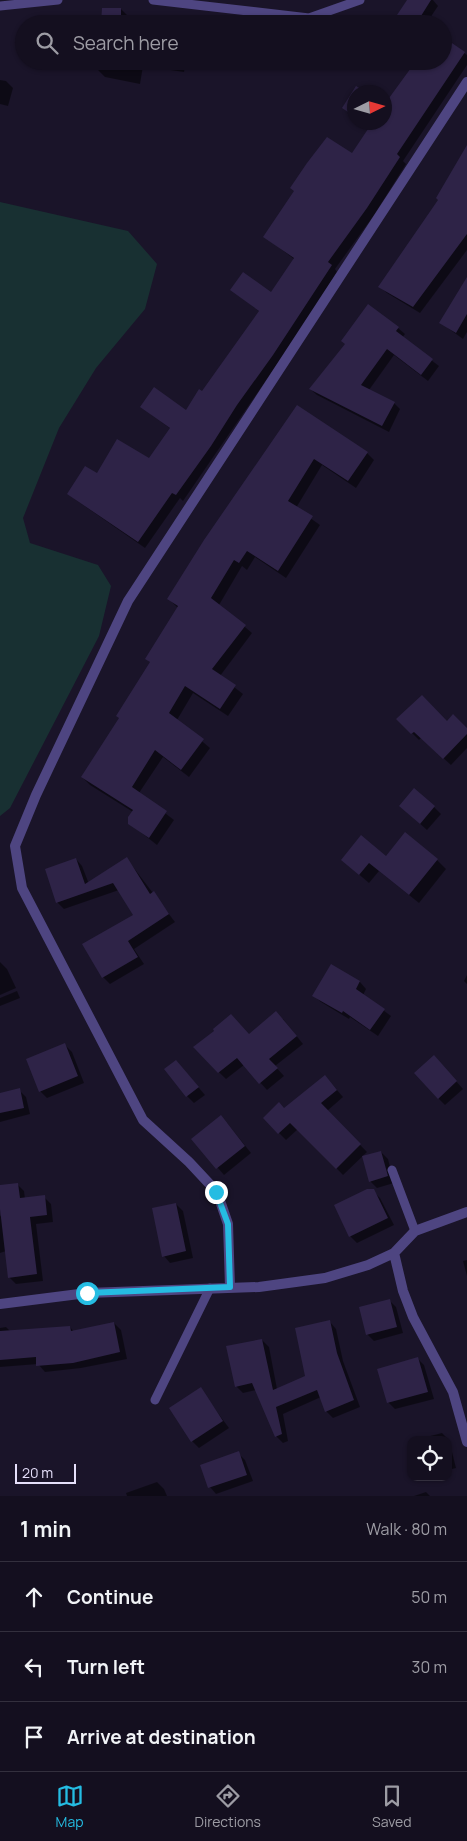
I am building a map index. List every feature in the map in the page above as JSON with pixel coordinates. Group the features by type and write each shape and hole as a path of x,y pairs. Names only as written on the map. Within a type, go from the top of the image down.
{"street":[{"path":"230,1287 228,1224 216,1192 190,1162 143,1120 22,888 15,846 36,795 128,601 467,82"},
{"path":"0,1304 87,1293 259,1287 325,1278 368,1265 394,1253 415,1231 467,1212"},
{"path":"394,1253 403,1291 413,1317 453,1392 467,1442"}],"lane":[{"path":"0,6 58,0"},
{"path":"153,0 283,15"},
{"path":"318,15 360,0"},
{"path":"392,1170 415,1231"},
{"path":"155,1400 210,1288"}],"green space":[{"path":"0,202 128,231 157,264 145,309 96,368 59,428 23,518 30,543 98,565 111,586 99,636 10,808 0,816"}],"building":[{"path":"407,0 431,0 422,15 397,15"},
{"path":"102,8 121,8 121,15 102,15"},
{"path":"452,43 465,52 397,154 400,157 367,208 328,262 332,265 273,355 176,495 172,493 138,542 67,494 85,466 97,473 117,439 149,458 170,428 140,407 154,387 186,410 199,389 202,391 259,311 230,290 243,272 271,292 294,258 263,237 294,191 290,188 327,137 352,153 367,130 392,130 392,94 409,70 452,70"},
{"path":"347,100 347,111 342,108"},
{"path":"467,145 467,234 413,307 378,287 438,200 436,198"},
{"path":"467,277 467,314 456,333 439,323"},
{"path":"368,304 399,327 396,331 433,359 421,375 387,349 361,385 395,402 382,426 309,389 345,344 341,341"},
{"path":"297,405 368,452 348,481 314,459 288,501 313,516 278,571 247,551 239,563 234,560 211,598 246,625 212,669 236,685 220,709 185,686 169,713 204,739 181,770 155,750 132,787 167,811 149,838 128,824 128,817 133,810 81,777 119,718 116,716 150,662 145,659 178,606 167,599 204,540"},
{"path":"422,695 447,721 453,714 467,728 467,734 443,759 414,732 411,734 396,719"},
{"path":"414,788 435,806 420,824 399,806"},
{"path":"405,832 438,859 409,895 369,863 359,875 341,860 361,835 386,856"},
{"path":"127,857 150,894 154,891 169,914 128,941 138,957 102,978 82,944 133,915 113,883 56,903 45,869 76,858 85,884"},
{"path":"331,964 360,981 356,989 385,1009 370,1030 343,1011 342,1013 312,996"},
{"path":"276,1011 297,1036 269,1059 278,1068 259,1084 237,1058 218,1073 193,1047 214,1031 213,1029 231,1014 249,1034"},
{"path":"65,1043 78,1076 39,1092 26,1059"},
{"path":"434,1055 457,1081 438,1099 414,1073"},
{"path":"176,1060 199,1087 186,1097 164,1069"},
{"path":"325,1075 337,1090 321,1103 361,1144 336,1169 290,1123 278,1134 263,1118 279,1102 284,1108"},
{"path":"20,1088 24,1108 0,1113 0,1093"},
{"path":"221,1115 245,1146 216,1169 191,1139"},
{"path":"381,1151 388,1176 369,1182 362,1156"},
{"path":"18,1183 20,1198 45,1195 47,1215 30,1217 37,1274 8,1278 0,1209 0,1185"},
{"path":"367,1189 374,1189 388,1218 349,1237 334,1205"},
{"path":"176,1203 186,1251 162,1257 152,1208"},
{"path":"390,1299 397,1327 366,1335 359,1307"},
{"path":"330,1320 337,1353 354,1400 325,1412 317,1390 276,1407 282,1434 275,1437 252,1383 235,1387 226,1346 262,1339 273,1390 305,1376 295,1328"},
{"path":"114,1322 120,1352 73,1363 36,1366 36,1357 0,1360 0,1331 70,1326 71,1331"},
{"path":"418,1357 428,1392 387,1403 377,1369"},
{"path":"201,1387 223,1421 191,1442 169,1408"},
{"path":"239,1451 247,1475 208,1488 200,1465"}],"route":[{"path":"87,1293 230,1287 228,1224 216,1192"}]}
